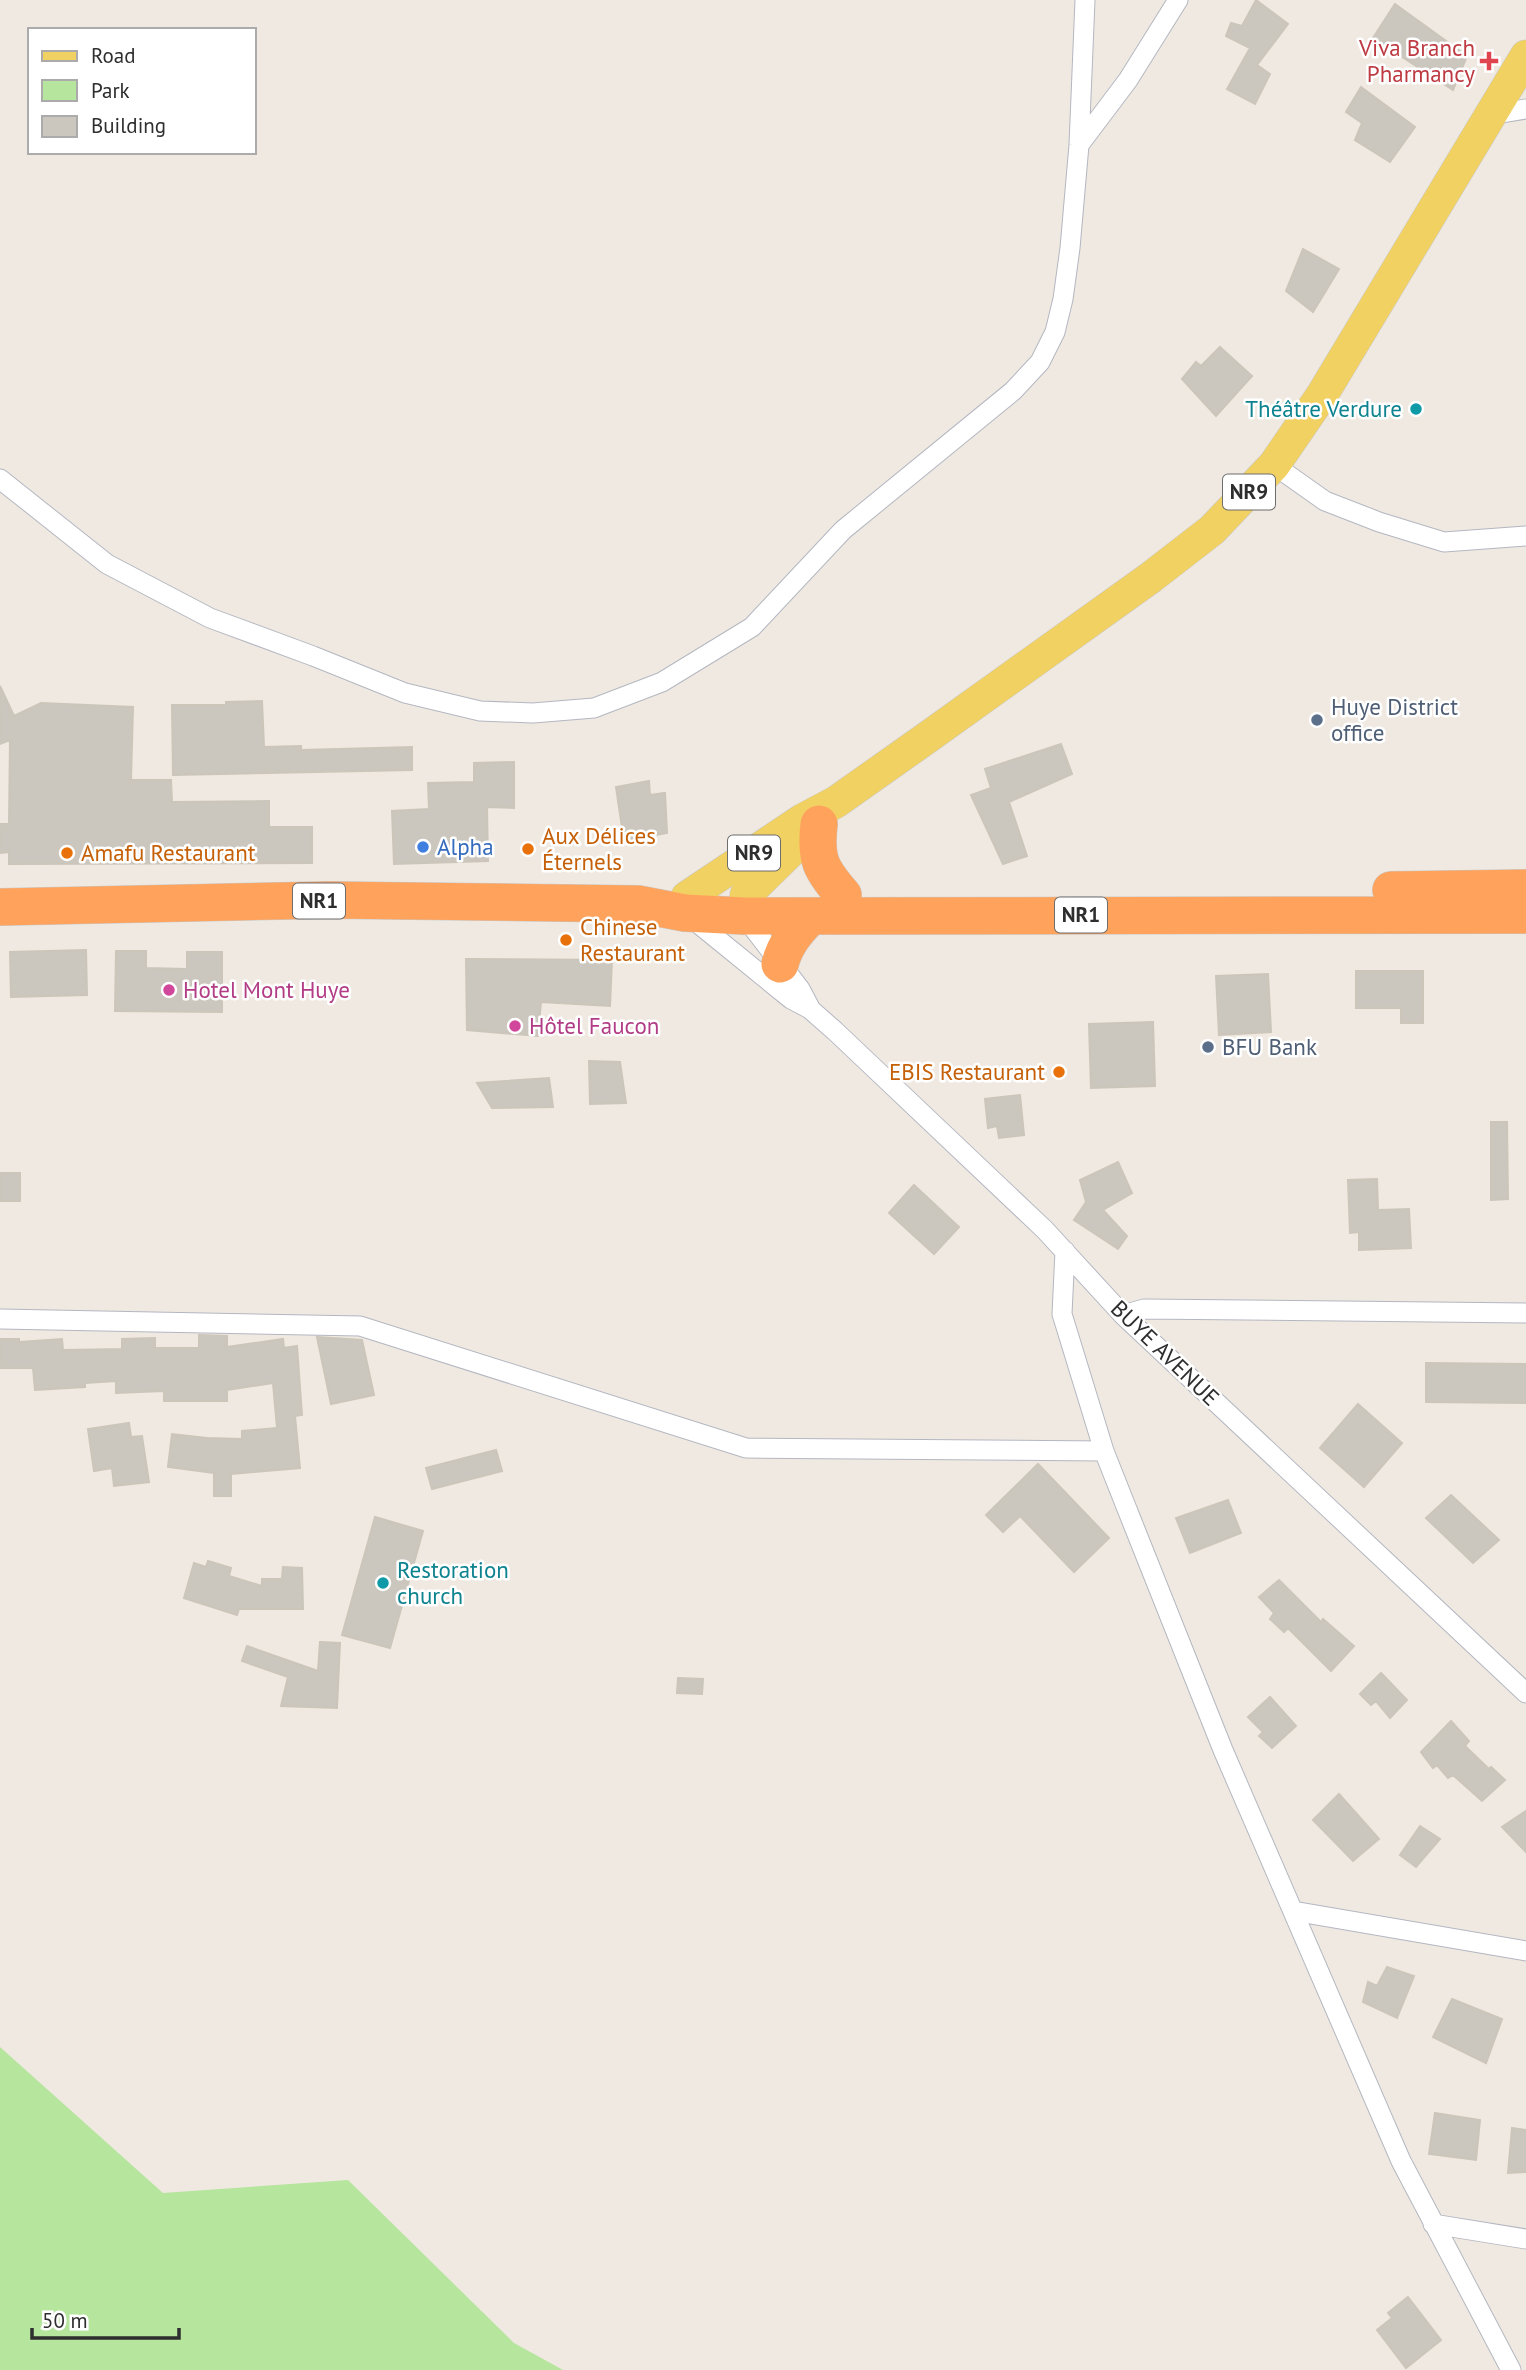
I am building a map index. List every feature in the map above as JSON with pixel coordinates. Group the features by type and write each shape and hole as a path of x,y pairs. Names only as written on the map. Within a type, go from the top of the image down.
{"highway":[{"path":"827,813 816,846 819,862 827,878 843,895"},
{"name":"NR1","path":"745,906 811,916 953,905 1526,888"},
{"name":"NR1","path":"0,907 329,901 745,906 843,895 953,905 1526,915"},
{"path":"779,964 790,940 811,916"}],"main road":[{"name":"NR9","path":"745,906 827,813 1202,538 1274,465 1322,395 1526,56"},
{"name":"NR9","path":"686,905 802,820 827,813"}],"street":[{"path":"0,479 107,564 210,618 405,693 480,711 533,713 594,708 662,682 752,627 843,530 1013,391 1040,362 1055,332 1070,248 1079,145 1085,0"},
{"path":"1079,145 1128,80 1178,0"},
{"path":"1489,115 1526,109"},
{"path":"1274,465 1325,501 1379,522 1444,542 1526,536"},
{"name":"BUYE AVENUE","path":"686,905 791,999 810,1009 1045,1230 1123,1315 1526,1692"},
{"name":"BUYE AVENUE","path":"745,906 779,964 805,997 810,1009"},
{"path":"1065,1251 1062,1314 1104,1451 1223,1750 1401,2161 1511,2370"},
{"path":"1123,1315 1144,1309 1526,1313"},
{"path":"0,1319 360,1326 746,1448 1104,1451"},
{"path":"1293,1911 1526,1951"},
{"path":"1433,2224 1526,2239"}],"green space":[{"path":"0,2047 163,2193 348,2180 514,2343 563,2370 0,2370"}],"building":[{"path":"1256,0 1288,24 1257,65 1270,74 1255,104 1227,89 1250,48 1226,36 1231,23 1242,26"},
{"path":"1395,4 1467,56 1453,90 1373,38"},
{"path":"1361,87 1415,127 1390,162 1355,140 1362,123 1346,112"},
{"path":"1303,249 1339,269 1313,312 1286,291"},
{"path":"1220,347 1252,376 1216,416 1182,379 1196,362 1201,366"},
{"path":"0,686 14,716 41,703 133,707 131,780 171,780 172,802 269,801 269,827 312,827 312,863 9,864 9,852 0,853 0,824 9,824 10,740 0,744"},
{"path":"262,701 264,747 301,746 301,750 412,747 412,770 173,775 172,705 226,705 226,702"},
{"path":"1061,744 1072,774 1009,802 1027,856 1003,864 971,795 991,788 985,769"},
{"path":"514,762 514,808 487,807 488,861 394,864 392,811 429,809 428,783 474,782 474,763"},
{"path":"649,781 650,795 665,793 667,833 624,841 616,787"},
{"path":"86,950 87,995 11,997 10,952"},
{"name":"Hotel Mont Huye","path":"116,951 146,951 146,968 187,969 187,952 222,952 222,1012 115,1011"},
{"path":"466,959 612,960 610,1006 541,1002 538,1036 467,1030"},
{"path":"1356,971 1423,971 1423,1023 1401,1023 1401,1008 1356,1008"},
{"path":"1268,974 1271,1032 1219,1035 1216,976"},
{"path":"1153,1022 1155,1086 1091,1088 1089,1024"},
{"path":"589,1061 620,1062 626,1103 590,1104"},
{"path":"549,1078 553,1107 492,1108 477,1083"},
{"path":"1020,1095 1024,1135 999,1138 997,1126 988,1128 985,1099"},
{"path":"1491,1122 1507,1122 1508,1199 1491,1200"},
{"path":"1118,1162 1132,1193 1103,1210 1127,1236 1118,1249 1074,1220 1086,1202 1080,1180"},
{"path":"0,1173 20,1173 20,1201 0,1201"},
{"path":"1377,1179 1378,1210 1409,1209 1411,1248 1359,1250 1359,1232 1350,1233 1348,1180"},
{"path":"914,1185 959,1227 934,1254 889,1213"},
{"path":"199,1335 227,1336 227,1347 283,1339 284,1348 297,1346 302,1415 295,1416 300,1468 231,1474 231,1496 214,1496 214,1473 168,1467 172,1434 242,1439 242,1431 277,1428 273,1383 227,1390 227,1401 164,1401 164,1391 116,1393 116,1381 85,1383 85,1387 35,1390 33,1368 0,1368 0,1339 19,1339 19,1342 62,1339 63,1350 122,1349 122,1339 155,1338 155,1348 199,1348"},
{"path":"317,1337 362,1340 374,1395 331,1404"},
{"path":"1426,1363 1526,1364 1526,1403 1426,1402"},
{"path":"1358,1404 1402,1443 1364,1487 1320,1448"},
{"path":"129,1423 131,1437 142,1436 149,1482 114,1486 112,1468 94,1471 88,1429"},
{"path":"496,1450 502,1471 432,1489 426,1468"},
{"path":"1038,1464 1109,1538 1074,1572 1020,1516 1003,1532 986,1515"},
{"path":"1451,1495 1499,1540 1473,1563 1426,1518"},
{"path":"1228,1500 1241,1533 1190,1553 1176,1518"},
{"name":"Restoration church","path":"375,1517 423,1531 390,1648 342,1635"},
{"path":"208,1561 231,1568 229,1576 262,1586 262,1579 282,1579 283,1567 302,1568 303,1609 239,1609 237,1615 184,1598 194,1563 206,1567"},
{"path":"1279,1580 1321,1622 1323,1619 1354,1646 1331,1671 1288,1628 1284,1632 1270,1619 1274,1613 1259,1597"},
{"path":"320,1642 340,1643 337,1708 281,1706 288,1677 242,1661 247,1646 318,1671"},
{"path":"1381,1673 1407,1700 1390,1718 1376,1701 1371,1705 1360,1694"},
{"path":"678,1678 703,1679 702,1694 677,1693"},
{"path":"1270,1697 1296,1726 1272,1748 1259,1736 1263,1732 1248,1717"},
{"path":"1451,1721 1469,1741 1465,1746 1505,1780 1482,1801 1453,1775 1448,1778 1437,1765 1433,1768 1421,1752"},
{"path":"1339,1794 1379,1839 1353,1861 1313,1820"},
{"path":"1526,1811 1526,1852 1502,1827"},
{"path":"1420,1826 1440,1839 1416,1867 1400,1855"},
{"path":"1387,1967 1414,1976 1397,2018 1363,2002 1368,1982 1377,1986"},
{"path":"1452,1999 1502,2019 1486,2063 1433,2037"},
{"path":"1435,2113 1480,2120 1476,2160 1429,2154"},
{"path":"1512,2128 1526,2130 1526,2172 1508,2173"},
{"path":"1408,2297 1441,2340 1406,2368 1377,2330 1392,2318 1388,2313"}],"place":[{"name":"Viva Branch Pharmancy","path":"1489,61"},
{"name":"Théâtre Verdure","path":"1416,409"},
{"name":"Huye District office","path":"1317,720"},
{"name":"Alpha","path":"423,847"},
{"name":"Aux Délices Éternels","path":"528,849"},
{"name":"Amafu Restaurant","path":"67,853"},
{"name":"Chinese Restaurant","path":"566,940"},
{"name":"Hotel Mont Huye","path":"169,990"},
{"name":"Hôtel Faucon","path":"515,1026"},
{"name":"BFU Bank","path":"1208,1047"},
{"name":"EBIS Restaurant","path":"1059,1072"},
{"name":"Restoration church","path":"383,1583"}]}
